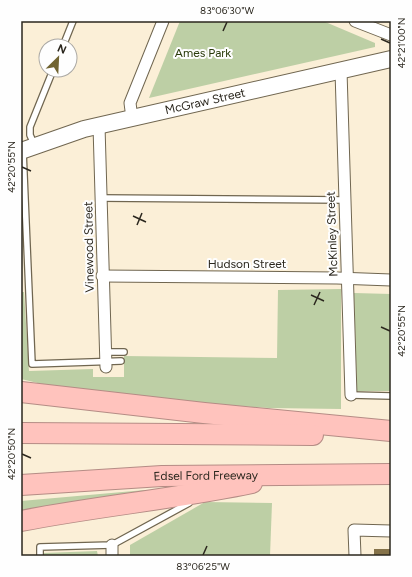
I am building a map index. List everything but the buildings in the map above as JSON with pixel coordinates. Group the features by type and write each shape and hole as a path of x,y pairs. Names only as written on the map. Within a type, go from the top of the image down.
{"highway":[{"path":"21,392 204,413 391,431"},
{"path":"21,433 391,436"},
{"path":"21,521 54,514 216,491 297,473"},
{"name":"Edsel Ford Freeway","path":"21,485 162,476 297,473 391,474"}],"street":[{"path":"132,118 130,103 163,21"},
{"path":"355,21 391,35"},
{"name":"McGraw Street","path":"26,149 99,126 391,59"},
{"name":"McKinley Street","path":"341,71 346,278 351,395"},
{"name":"Vinewood Street","path":"99,126 102,276 106,360"},
{"name":"Hudson Street","path":"102,276 346,278 391,280"},
{"path":"355,556 354,530 391,531"}],"lane":[{"path":"66,38 73,21"},
{"path":"50,78 30,127 30,135 26,149 32,364 106,360 121,361"},
{"path":"101,198 344,200"},
{"path":"106,360 124,352"},
{"path":"351,395 391,396"},
{"path":"40,556 40,547 112,550 189,503"}],"green space":[{"name":"Ames Park","path":"180,21 323,21 375,43 375,47 149,98"},
{"path":"341,289 341,409 269,408 209,404 42,384 21,379 21,292 24,292 29,371 93,369 93,377 124,377 124,356 277,358 278,290"},
{"path":"354,293 391,294 391,391 357,391"},
{"path":"145,490 155,492 21,515 21,501"},
{"path":"205,502 272,503 270,556 130,556 130,545"},
{"path":"97,551 98,556 44,556 44,553"}]}
